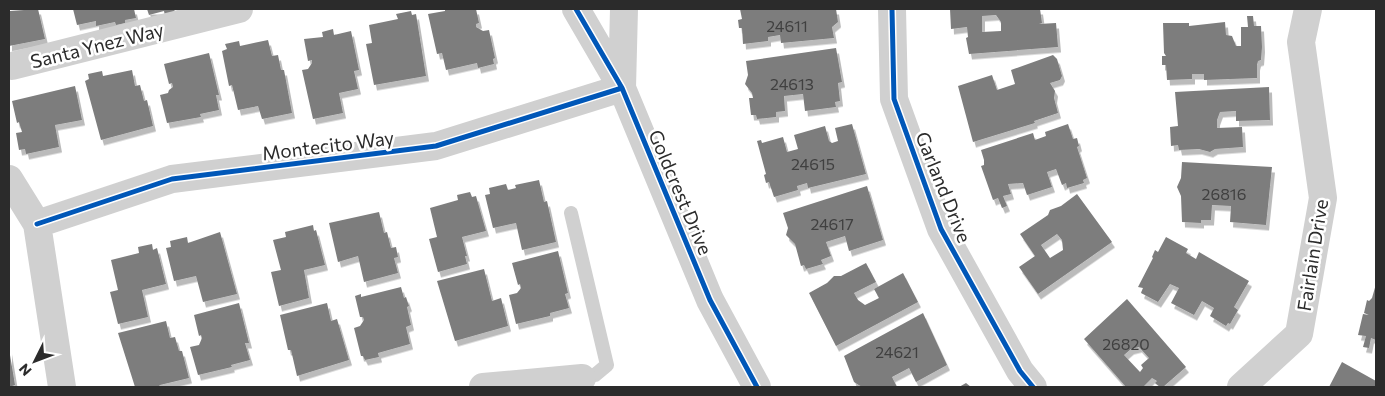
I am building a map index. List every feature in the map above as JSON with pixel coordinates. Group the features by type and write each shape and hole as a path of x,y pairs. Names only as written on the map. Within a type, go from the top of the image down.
{"street":[{"name":"Santa Ynez Way","path":"12,66 239,9"},
{"name":"Goldcrest Drive","path":"576,9 622,88 710,300 757,387"},
{"name":"Goldcrest Drive","path":"622,88 624,9"},
{"name":"Garland Drive","path":"892,9 894,99 941,229 1020,371 1033,387"},
{"name":"Fairlain Drive","path":"1241,387 1298,334 1323,198 1301,42 1308,9"},
{"name":"Montecito Way","path":"36,224 172,180 436,146 622,88"},
{"path":"9,179 36,224 62,387"},
{"path":"483,387 582,378"}],"lane":[{"path":"571,213 607,365 595,375 582,378"}],"building":[{"path":"9,9 10,11 38,9 45,39 9,46"},
{"path":"73,9 134,9 136,18 125,20 125,23 116,25 115,22 96,26 96,21 77,25"},
{"path":"147,9 174,9 176,14 165,16 164,11 149,15"},
{"path":"445,9 476,9 479,23 476,24 476,27 483,31 489,30 495,58 493,59 494,64 478,68 477,63 446,70 442,53 437,54 428,14 445,11"},
{"path":"740,9 836,9 838,22 832,27 834,38 781,43 780,35 768,37 768,41 743,44 742,28 739,28 738,20 742,19"},
{"path":"950,9 1040,9 1042,23 1039,24 1056,23 1058,47 969,54 966,38 968,37 967,27 951,29","holes":["996,15 1001,22 1001,31 982,32 982,16"]},
{"path":"411,11 412,15 416,14 426,76 374,85 366,44 372,43 369,25 398,19 396,14"},
{"path":"1247,16 1253,16 1254,26 1261,26 1261,60 1258,61 1257,65 1257,78 1204,80 1204,74 1192,74 1192,79 1167,80 1166,65 1162,65 1162,56 1166,56 1164,53 1163,23 1189,23 1189,26 1225,22 1226,35 1232,36 1236,46 1241,46 1241,27 1248,27"},
{"path":"333,29 334,35 351,31 359,70 354,71 358,89 339,93 343,113 313,119 302,70 308,69 312,60 308,61 304,39 323,37 322,32"},
{"path":"268,40 272,56 278,55 281,70 284,70 292,113 262,119 258,106 238,110 232,85 229,86 222,51 227,49 225,44 239,41 240,46"},
{"path":"836,48 842,82 838,83 840,101 835,102 836,107 805,111 803,94 784,96 785,111 776,112 776,117 757,119 756,115 751,115 749,98 753,98 752,93 745,84 748,75 746,61"},
{"path":"209,53 219,95 216,95 219,110 200,114 201,117 167,123 160,95 168,93 173,87 172,83 169,84 164,64"},
{"path":"1053,55 1057,59 1062,76 1060,80 1050,83 1055,91 1054,98 1058,113 1034,121 1035,123 973,142 958,86 992,75 997,90 1015,84 1011,70"},
{"path":"132,70 135,86 140,85 144,101 147,100 153,126 101,140 85,81 89,79 88,74 102,71 103,76"},
{"path":"75,86 82,120 55,125 59,147 26,154 25,149 19,150 16,133 22,132 19,122 17,123 12,101"},
{"path":"1269,87 1270,120 1236,121 1236,111 1220,112 1217,128 1242,127 1243,147 1215,149 1210,152 1199,149 1179,150 1178,145 1171,146 1170,127 1178,126 1175,92"},
{"path":"852,124 866,174 808,188 807,183 797,186 798,190 774,197 769,182 766,183 764,175 766,174 757,141 761,140 762,143 783,137 787,152 798,149 794,135 825,126 829,141 832,143 838,141 835,128"},
{"path":"1068,124 1073,139 1077,138 1079,146 1077,147 1087,178 1083,180 1084,183 1067,188 1066,183 1062,185 1056,169 1047,172 1052,187 1027,195 1023,183 1008,184 1011,194 1003,196 1007,206 1002,208 998,198 993,200 981,166 984,165 984,160 981,150 1033,133 1035,140 1046,136 1045,132"},
{"path":"1182,162 1272,167 1266,225 1230,222 1231,206 1212,205 1211,220 1201,220 1201,223 1182,222 1181,196 1177,187 1181,178"},
{"path":"539,180 544,202 547,201 556,242 522,250 516,223 493,228 485,195 490,194 489,188 506,184 508,190 516,188 515,185"},
{"path":"867,186 883,240 849,251 845,236 826,242 831,256 821,260 823,264 806,269 804,265 801,266 795,244 786,235 788,228 783,213"},
{"path":"470,192 472,197 476,196 486,231 462,237 467,264 438,272 429,239 437,237 430,208 458,200 457,195"},
{"path":"1077,194 1112,242 1038,294 1019,267 1035,256 1020,234 1048,215 1050,210 1061,206","holes":["1057,234 1062,240 1063,250 1050,258 1041,245"]},
{"path":"379,212 384,233 387,232 391,248 396,247 398,257 394,258 398,273 364,282 358,256 338,262 329,223"},
{"path":"313,225 325,265 304,270 309,298 279,306 271,272 281,270 273,240 286,237 285,232"},
{"path":"220,232 237,294 203,302 196,276 174,281 166,248 171,247 170,241 187,237 188,243"},
{"path":"1166,237 1188,249 1186,253 1196,259 1199,252 1249,281 1234,307 1238,310 1230,324 1228,323 1226,326 1210,316 1214,308 1202,301 1194,315 1171,303 1179,288 1170,284 1158,302 1141,293 1143,288 1138,287 1153,258 1155,250 1158,252"},
{"path":"152,244 153,250 157,248 166,284 142,290 148,317 118,324 110,292 118,290 111,260 139,253 138,247"},
{"path":"558,251 568,293 565,294 569,308 550,313 550,316 516,324 509,295 517,293 521,288 520,284 518,285 512,263"},
{"path":"866,263 876,282 854,293 858,300 865,305 879,298 874,289 903,273 918,302 836,346 809,293 827,283 834,276 841,276"},
{"path":"484,269 492,301 501,298 508,326 455,341 437,281"},
{"path":"1376,284 1376,340 1371,338 1369,348 1363,347 1366,336 1358,335 1363,314 1369,315 1364,313 1367,300 1369,301 1372,298"},
{"path":"401,287 404,298 406,297 409,306 407,307 411,325 406,327 410,344 378,353 379,357 365,360 361,356 354,328 360,326 364,320 363,317 360,317 355,296 361,294 361,297"},
{"path":"1127,299 1186,367 1163,387 1155,383 1157,381 1152,378 1143,387 1126,387 1084,339","holes":["1139,347 1149,358 1141,365 1143,368 1140,372 1124,355 1131,349"]},
{"path":"239,303 249,343 245,343 250,360 231,365 232,367 198,375 190,347 199,345 202,338 201,335 199,336 194,315"},
{"path":"327,303 331,321 337,319 349,360 297,376 291,350 288,350 280,315"},
{"path":"923,313 947,365 916,382 909,368 892,377 897,387 862,387 854,382 844,356"},
{"path":"166,321 170,338 175,337 179,351 182,351 189,378 158,387 135,387 118,333"},
{"path":"9,349 15,385 9,387"},
{"path":"1342,362 1376,381 1376,387 1329,387"},
{"path":"966,383 971,387 959,387"}],"cycle path":[{"path":"576,9 622,88 710,300 757,387"},
{"path":"892,9 894,99 941,229 1020,371 1033,387"},
{"path":"37,224 172,179 436,146 622,88"}]}
